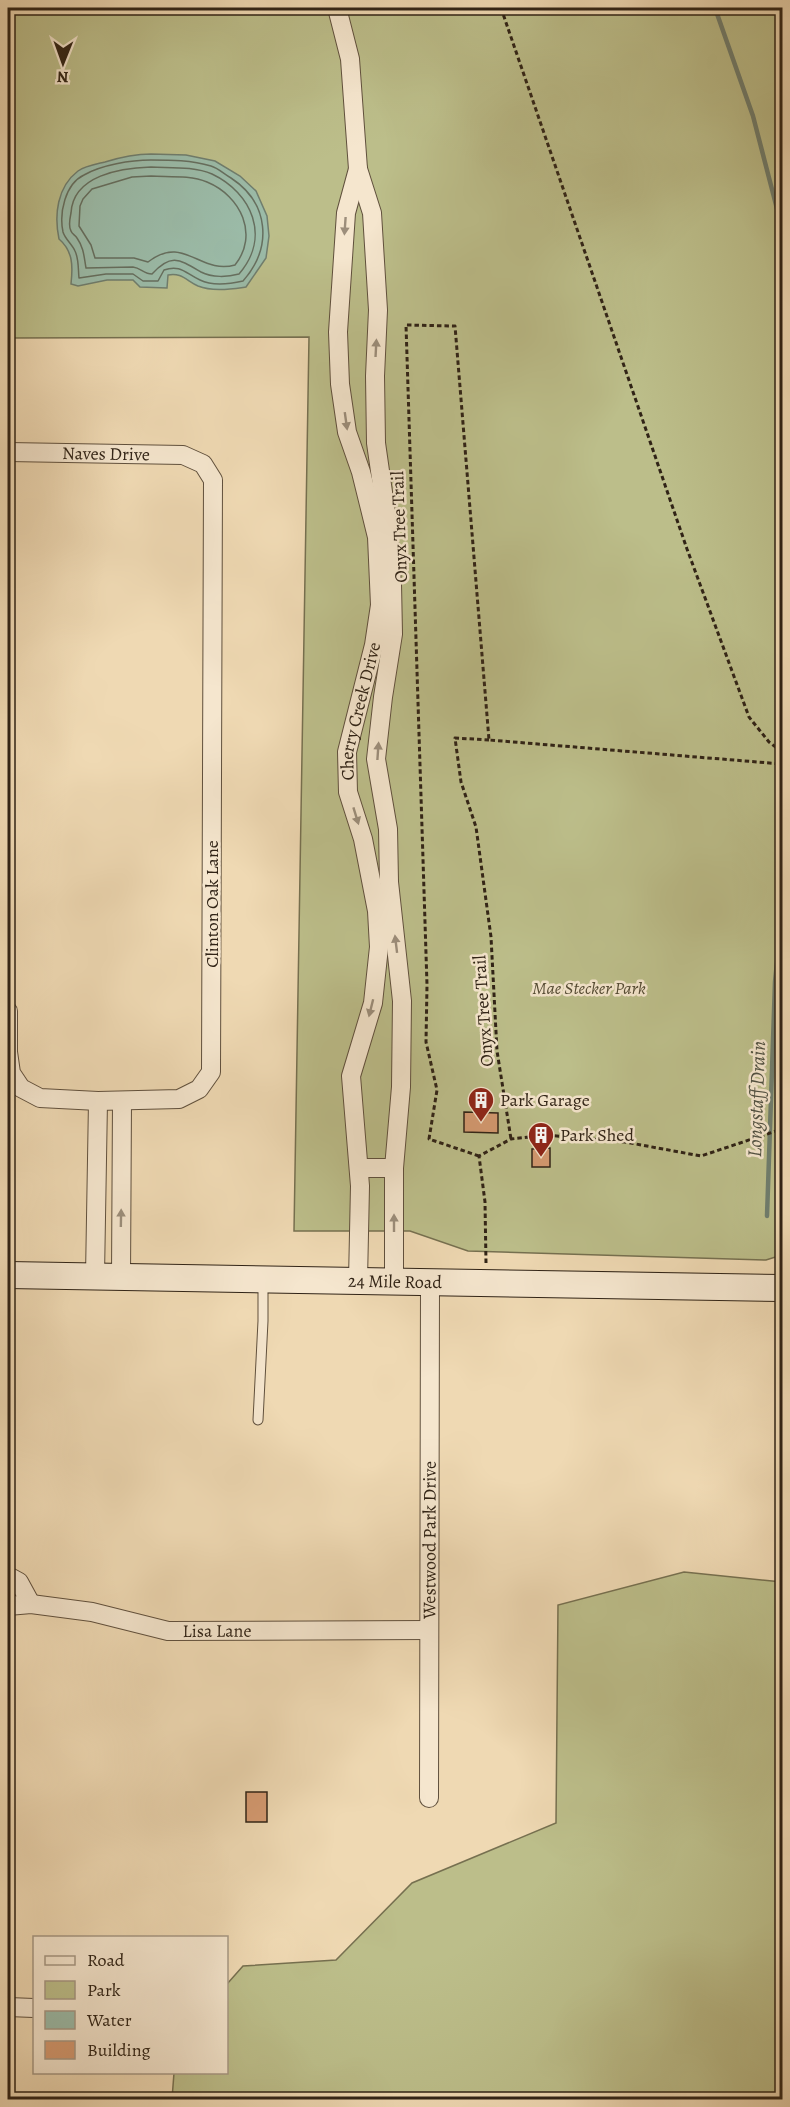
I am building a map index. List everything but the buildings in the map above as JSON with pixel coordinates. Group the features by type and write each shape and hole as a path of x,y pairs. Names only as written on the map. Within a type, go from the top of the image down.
{"street":[{"name":"Cherry Creek Drive","path":"337,8 350,59 358,169 372,213 378,310 375,376 376,442 393,634 376,759 388,829 389,882 373,1003 351,1076 359,1168 358,1281"},
{"name":"Cherry Creek Drive","path":"358,169 346,213 338,332 340,384 347,432 383,537 380,605 375,645 347,752 348,792 385,919 402,1001 401,1087 394,1168 394,1281"},
{"path":"343,256 374,254"},
{"name":"Naves Drive","path":"8,452 165,453 183,455 203,464"},
{"name":"Clinton Oak Lane","path":"8,1011 8,1063 15,1082 21,1088 40,1098 98,1101 179,1099 199,1089 211,1072 214,488 211,475 203,464"},
{"path":"95,1276 98,1101"},
{"path":"121,1277 122,1101"},
{"path":"359,1168 394,1168"},
{"name":"24 Mile Road","path":"8,1275 783,1288"},
{"name":"Westwood Park Drive","path":"429,1798 430,1282"},
{"path":"8,1576 19,1582 31,1604"},
{"name":"Lisa Lane","path":"8,1606 31,1604 92,1612 168,1631 428,1630"},
{"path":"8,2007 33,2008"}],"lane":[{"path":"258,1420 263,1321 262,1279"}],"path":[{"path":"501,8 687,549 749,717 769,742 783,752"},
{"name":"Onyx Tree Trail","path":"479,1156 429,1139 437,1090 426,1042 427,973 406,325 455,326 489,740"},
{"name":"Onyx Tree Trail","path":"511,1139 497,1051 491,937 476,828 460,782 455,738 783,764"},
{"path":"486,1283 485,1202 479,1156 511,1139 546,1135 625,1142 701,1156 783,1129"}],"green space":[{"name":"Mae Stecker Park","path":"8,8 782,8 782,1255 766,1260 468,1251 410,1231 294,1231 309,337 8,338"},
{"path":"684,1572 782,1582 782,2099 172,2099 174,2074 228,2074 228,1983 243,1966 336,1960 412,1883 556,1823 558,1605"}],"water":[{"path":"186,155 215,161 240,176 256,191 267,216 269,236 266,258 246,287 210,289 173,274 168,275 167,288 140,287 133,280 107,280 78,286 71,284 71,259 59,239 57,220 61,193 65,185 78,171 88,166 128,156"}],"waterway":[{"name":"Longstaff Drain","path":"715,8 753,116 782,228"},
{"name":"Longstaff Drain","path":"767,1216 775,982 782,912"}],"place":[{"name":"Park Garage","path":"481,1123"},
{"name":"Park Shed","path":"541,1158"}]}
